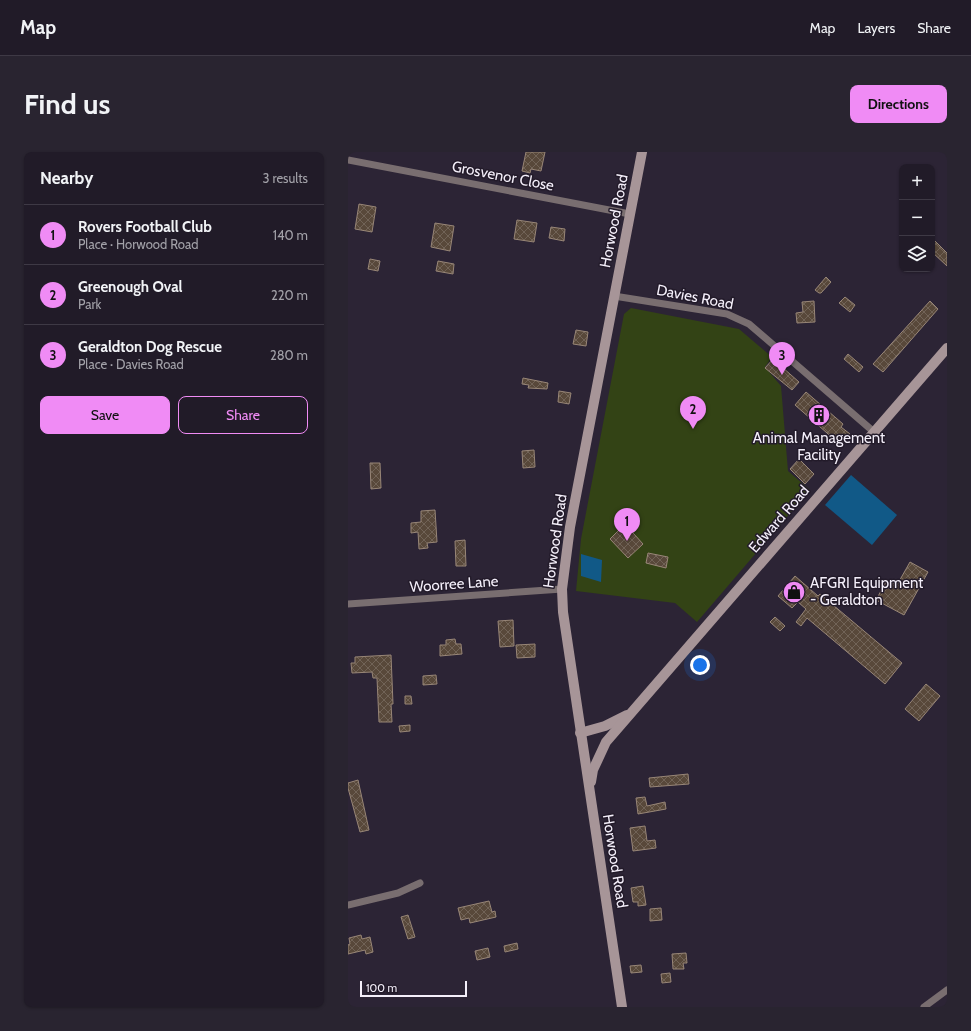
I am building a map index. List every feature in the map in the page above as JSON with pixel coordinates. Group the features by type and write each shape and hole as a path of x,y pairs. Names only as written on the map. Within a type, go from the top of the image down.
{"main road":[{"name":"Horwood Road","path":"622,1007 580,733 563,612 562,590 570,527 642,152"},
{"name":"Edward Road","path":"591,802 593,770 598,756 606,742 947,348"},
{"name":"Edward Road","path":"580,733 605,726 634,711"}],"street":[{"name":"Grosvenor Close","path":"348,160 630,214"},
{"name":"Davies Road","path":"614,296 727,314 749,324 874,432"},
{"name":"Woorree Lane","path":"348,604 562,590"},
{"path":"348,906 398,893 420,883"},
{"path":"924,1007 947,990"}],"green space":[{"path":"631,308 739,329 772,357 765,367 781,386 788,471 810,490 697,622 675,603 576,591 581,539 624,314"}],"water":[{"path":"851,475 897,515 872,545 825,505"},
{"path":"581,554 602,560 601,582 581,576"}],"building":[{"path":"526,152 545,152 541,171 531,169 530,173 522,171"},
{"path":"359,204 376,207 372,232 355,229"},
{"path":"517,220 537,223 534,242 514,239"},
{"path":"435,223 454,226 450,251 431,247"},
{"path":"551,227 565,229 564,241 549,238"},
{"path":"935,241 947,253 947,266 935,255"},
{"path":"370,259 380,261 378,271 368,269"},
{"path":"438,261 454,264 453,274 436,271"},
{"path":"826,277 831,282 821,293 819,293 815,290"},
{"path":"845,297 855,305 850,312 839,303"},
{"path":"814,301 815,322 797,323 796,313 803,312 802,302"},
{"path":"930,301 938,309 883,372 873,364"},
{"path":"576,330 588,332 586,346 573,344"},
{"path":"848,354 863,367 859,372 844,359"},
{"path":"773,359 799,382 792,390 765,368"},
{"path":"523,378 548,383 547,389 528,388 529,385 522,384"},
{"path":"559,391 571,393 569,404 558,402"},
{"name":"Animal Management Facility","path":"806,392 843,424 841,427 850,434 840,447 833,442 835,440 795,405"},
{"path":"534,450 535,467 523,468 522,451"},
{"path":"799,459 814,474 805,484 790,469"},
{"path":"370,463 380,463 381,488 371,489"},
{"path":"435,510 437,542 427,543 428,548 419,549 418,532 411,533 411,523 421,522 421,511"},
{"path":"625,524 643,544 628,558 610,539"},
{"path":"465,540 466,566 456,566 455,541"},
{"path":"648,553 668,557 666,568 646,563"},
{"path":"910,562 928,572 904,615 876,600 887,580 897,585"},
{"path":"795,576 818,596 820,594 902,663 885,684 807,618 801,626 796,622 806,609 798,602 792,608 778,596"},
{"path":"775,617 785,626 780,631 770,622"},
{"path":"513,620 514,646 500,647 498,621"},
{"path":"455,639 456,644 461,644 462,654 440,656 440,645 446,645 446,640"},
{"path":"535,644 535,657 517,658 516,645"},
{"path":"391,655 393,704 391,704 392,722 379,722 377,678 373,678 372,672 352,673 351,663 355,663 355,657"},
{"path":"436,675 437,684 423,685 423,676"},
{"path":"926,684 940,696 919,721 905,709"},
{"path":"405,696 411,696 412,704 405,704"},
{"path":"410,725 410,731 400,732 399,726"},
{"path":"688,774 689,784 650,787 649,778"},
{"path":"358,780 369,830 360,832 348,788 348,783"},
{"path":"645,797 647,806 665,802 666,809 638,814 636,798"},
{"path":"645,826 647,841 655,840 656,848 633,851 630,828"},
{"path":"643,886 646,905 638,906 638,902 633,902 631,888"},
{"path":"489,901 492,912 495,911 496,917 470,923 469,918 461,920 458,908"},
{"path":"661,908 662,920 650,921 650,909"},
{"path":"408,915 415,937 408,939 401,917"},
{"path":"361,935 362,939 370,937 373,952 366,954 365,950 348,954 348,945 350,944 349,938"},
{"path":"517,943 518,949 505,952 504,946"},
{"path":"488,948 490,957 477,960 475,951"},
{"path":"686,953 687,963 683,963 684,969 673,969 672,954"},
{"path":"641,965 642,972 631,973 630,966"},
{"path":"670,973 671,982 662,983 661,974"}],"place":[{"name":"Geraldton Dog Rescue","path":"782,375"},
{"name":"Animal Management Facility","path":"819,415"},
{"name":"Greenough Oval","path":"693,429"},
{"name":"Rovers Football Club","path":"627,541"},
{"name":"AFGRI Equipment - Geraldton","path":"794,592"}]}
